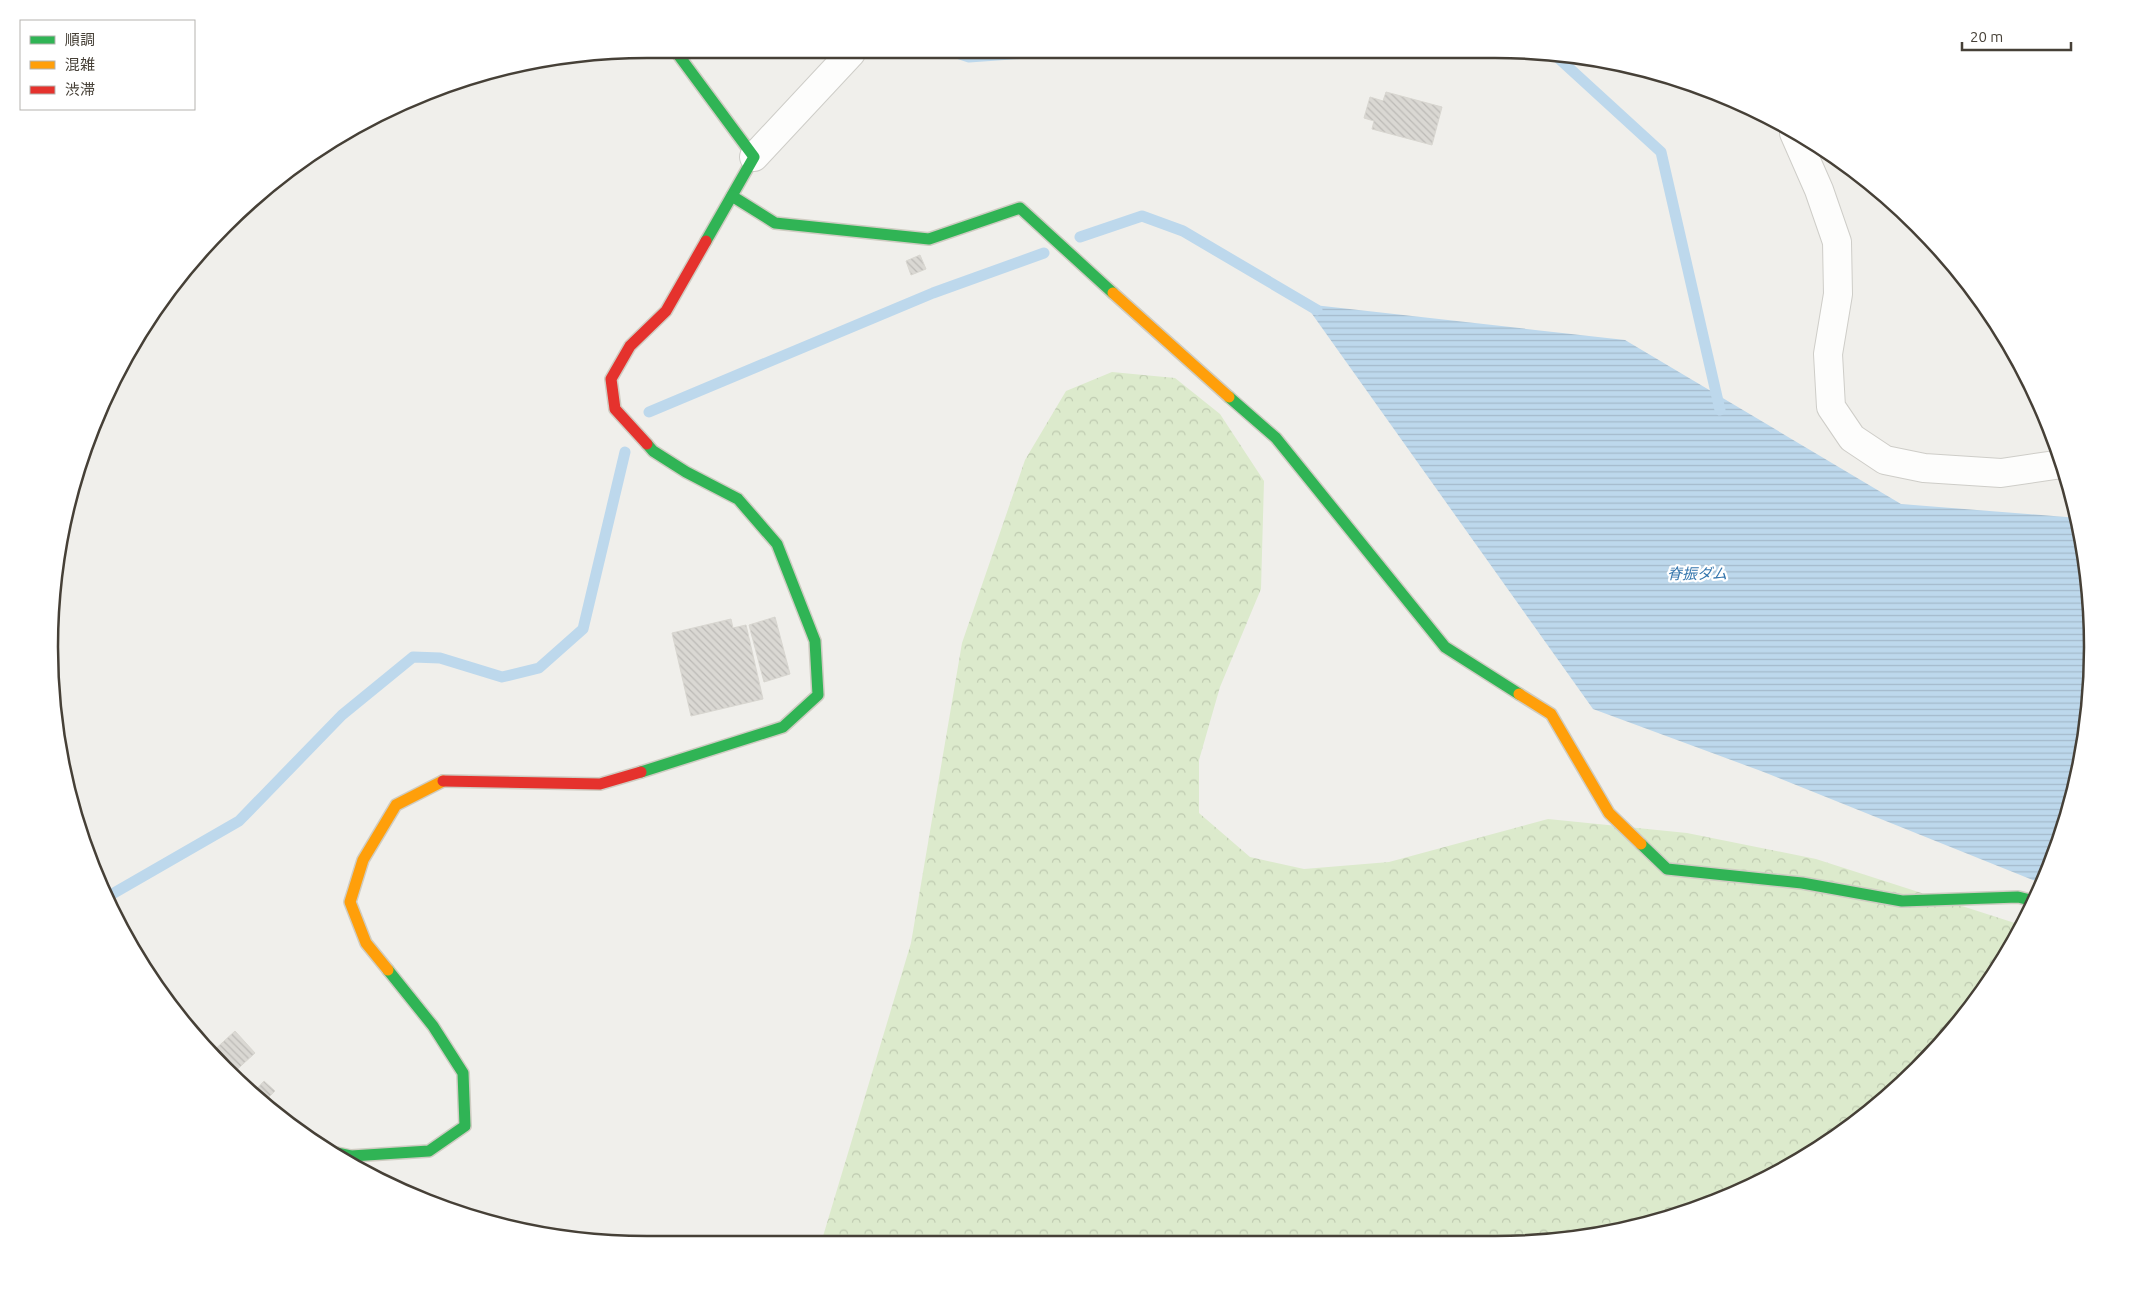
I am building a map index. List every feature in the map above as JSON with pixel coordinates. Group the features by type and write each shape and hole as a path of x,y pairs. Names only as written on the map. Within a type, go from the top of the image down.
{"street":[{"path":"680,58 754,157"},
{"path":"350,1156 429,1150 465,1126 463,1073 433,1026 366,943 350,902 363,860 396,805 445,780 503,783 600,784 687,759 783,727 818,695 815,641 777,544 738,498 686,472 653,450 615,409 611,378 630,346 666,311 754,157 846,58"},
{"path":"1797,141 1819,190 1837,242 1838,294 1828,354 1831,407 1852,438 1885,460 1924,468 2001,473 2055,465"},
{"path":"732,196 775,223 929,239 1020,208 1184,359 1276,438 1445,647 1551,714 1576,752 1609,813 1667,869 1802,883 1902,901 2018,897 2027,899"}],"green space":[{"path":"1112,372 1175,378 1220,414 1264,481 1261,589 1220,687 1199,760 1199,813 1250,857 1304,869 1389,862 1548,819 1687,833 1816,859 2015,923 2006,941 1963,1005 1938,1035 1912,1063 1854,1114 1790,1157 1756,1175 1721,1191 1648,1215 1572,1230 1495,1236 823,1236 911,943 962,643 1025,460 1066,391"}],"water":[{"name":"脊振ダム","path":"1305,304 1625,340 1901,504 2070,517 2079,570 2083,608 2083,685 2073,761 2064,799 2053,836 2036,881 1761,771 1593,709"}],"building":[{"path":"1386,92 1442,107 1432,145 1372,129 1374,121 1364,118 1370,97 1383,101"},
{"path":"920,255 926,269 911,275 906,261"},
{"path":"775,617 790,674 764,682 749,625"},
{"path":"731,619 733,628 746,625 763,699 691,716 672,633"},
{"path":"235,1031 255,1053 237,1070 216,1048"},
{"path":"264,1081 275,1091 268,1098 257,1088"}],"waterway":[{"path":"1563,62 1661,152 1720,410"},
{"path":"1080,237 1142,216 1183,231 1317,310"},
{"path":"649,412 933,293 1044,253"},
{"path":"112,894 239,821 342,715 413,657 440,658 502,677 539,668 583,629 625,452"}],"traffic: fast":[{"path":"681,58 754,157 706,241"},
{"path":"732,196 775,223 929,239 1020,208 1113,293"},
{"path":"1229,397 1276,438 1445,647 1519,694"},
{"path":"641,772 783,727 818,695 815,641 777,544 738,499 686,472 653,451 647,444"},
{"path":"1641,844 1667,869 1802,883 1902,901 2018,897 2027,899"},
{"path":"350,1156 429,1151 465,1126 463,1073 433,1026 388,970"}],"traffic: slow":[{"path":"1113,293 1229,397"},
{"path":"1519,694 1551,714 1609,813 1641,844"},
{"path":"388,970 366,943 350,902 363,860 396,805 443,781"}],"traffic: jam":[{"path":"647,444 615,409 611,379 630,346 666,311 706,241"},
{"path":"443,781 600,784 641,772"}]}
